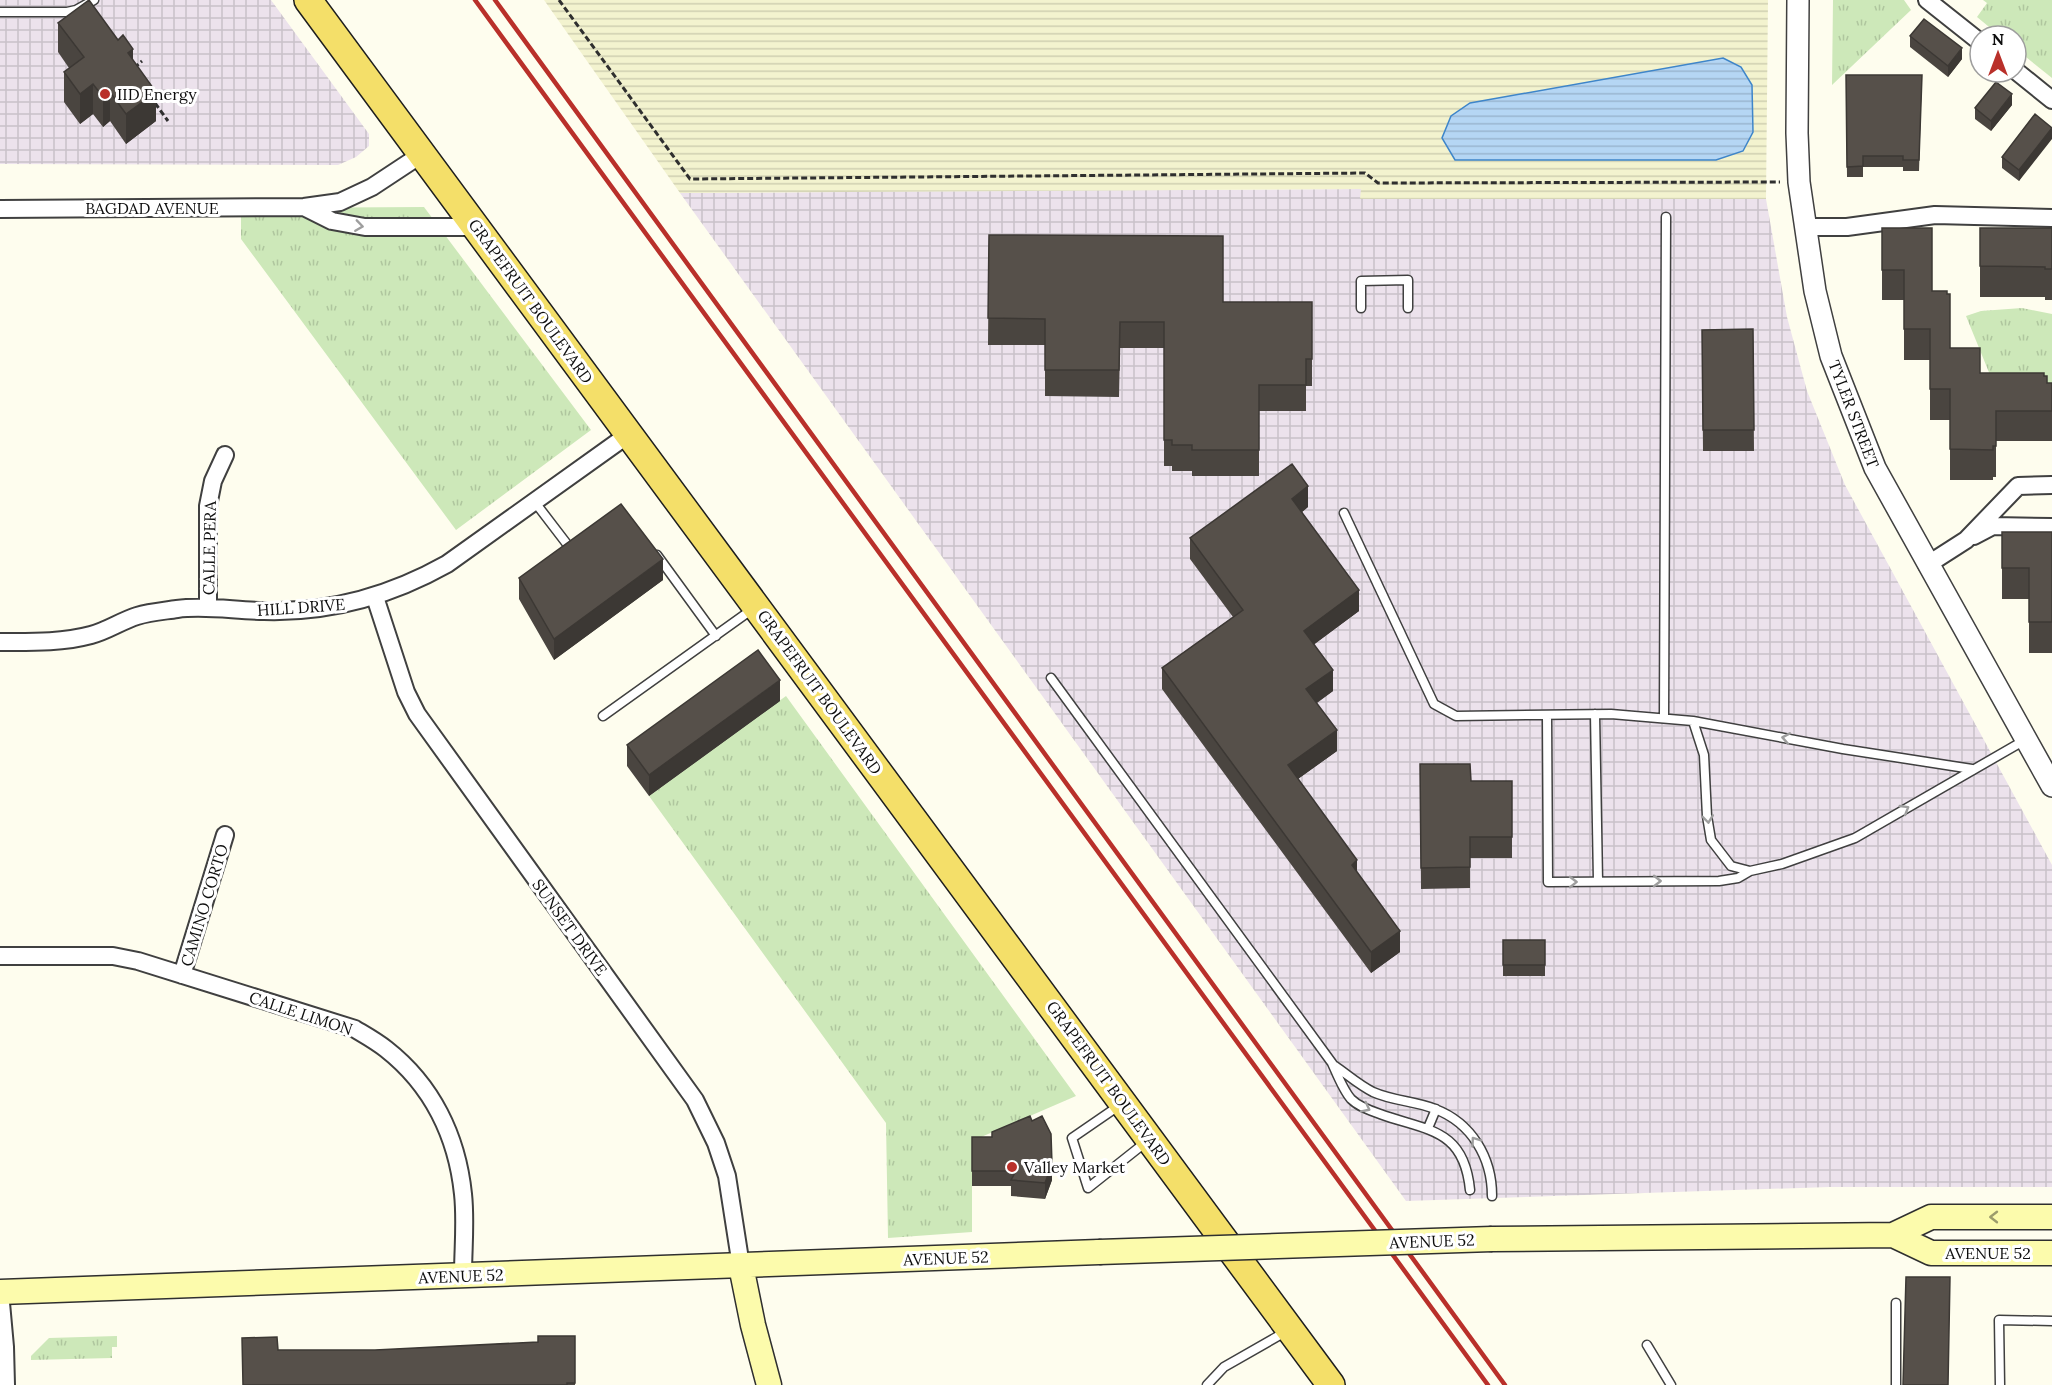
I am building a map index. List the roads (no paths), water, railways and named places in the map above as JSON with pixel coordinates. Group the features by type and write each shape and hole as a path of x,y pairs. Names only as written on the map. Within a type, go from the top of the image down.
{"main road":[{"name":"GRAPEFRUIT BOULEVARD","path":"308,0 1331,1385"},
{"name":"AVENUE 52","path":"0,1292 1492,1239 1893,1235 1931,1217 2052,1217"},
{"name":"AVENUE 52","path":"1893,1235 1931,1253 2052,1253"},
{"path":"741,1266 769,1385"}],"street":[{"name":"TYLER STREET","path":"1798,0 1799,182 1815,291 1831,356 1875,468 2052,786"},
{"path":"1927,0 1968,32"},
{"path":"2028,81 2052,100"},
{"name":"BAGDAD AVENUE","path":"0,209 304,207 340,202 372,188 422,154"},
{"name":"BAGDAD AVENUE","path":"304,207 332,221 365,227 477,227"},
{"path":"1806,227 1847,227 1935,215 2052,218"},
{"name":"HILL DRIVE","path":"0,642 71,640 93,634 137,616 184,608 295,610 333,607 375,597 422,578 447,564 629,434"},
{"name":"CALLE PERA","path":"208,608 207,506 213,481 225,455"},
{"path":"1966,540 2018,486 2052,485"},
{"path":"1928,565 1966,540 1993,526 2052,527"},
{"name":"SUNSET DRIVE","path":"375,597 406,692 417,714 695,1100 716,1143 727,1176 741,1266"},
{"name":"CAMINO CORTO","path":"182,975 225,836"},
{"name":"CALLE LIMON","path":"0,957 113,956 138,961 355,1029 385,1048 426,1089 439,1109 450,1133 458,1162 463,1196 463,1276"},
{"path":"0,1292 6,1385"}],"lane":[{"path":"0,12 67,12 76,10 94,0"},
{"path":"1664,718 1666,217"},
{"path":"1361,308 1361,281 1408,280 1408,308"},
{"path":"534,501 570,548"},
{"path":"1344,513 1434,704 1456,716 1595,714 1664,718 1972,769"},
{"path":"649,544 716,636"},
{"path":"603,716 756,606"},
{"path":"1051,678 1332,1063 1351,1099 1376,1113 1428,1128 1445,1138 1459,1151 1468,1170 1470,1190"},
{"path":"1595,714 1598,881"},
{"path":"1547,715 1548,882 1719,881 1738,878 1750,871 1782,864 1855,838 2027,739"},
{"path":"1693,721 1704,755 1707,816 1711,840 1731,866 1750,871"},
{"path":"1332,1063 1359,1084 1374,1092 1436,1109 1458,1121 1477,1140 1488,1165 1492,1196"},
{"path":"1123,1103 1072,1138 1088,1188 1150,1139"},
{"path":"1428,1128 1436,1109"},
{"path":"1896,1303 1896,1385"},
{"path":"2000,1385 1999,1320 2052,1321"},
{"path":"1207,1385 1224,1368 1290,1329"},
{"path":"1647,1345 1671,1385"}],"water":[{"path":"1723,58 1741,67 1752,85 1753,132 1743,151 1716,160 1455,160 1442,138 1451,116 1470,103"}],"railway":[{"path":"475,0 1488,1385"},
{"path":"495,0 1505,1385"}],"place":[{"name":"IID Energy","path":"105,94"},
{"name":"Valley Market","path":"1012,1167"}]}
